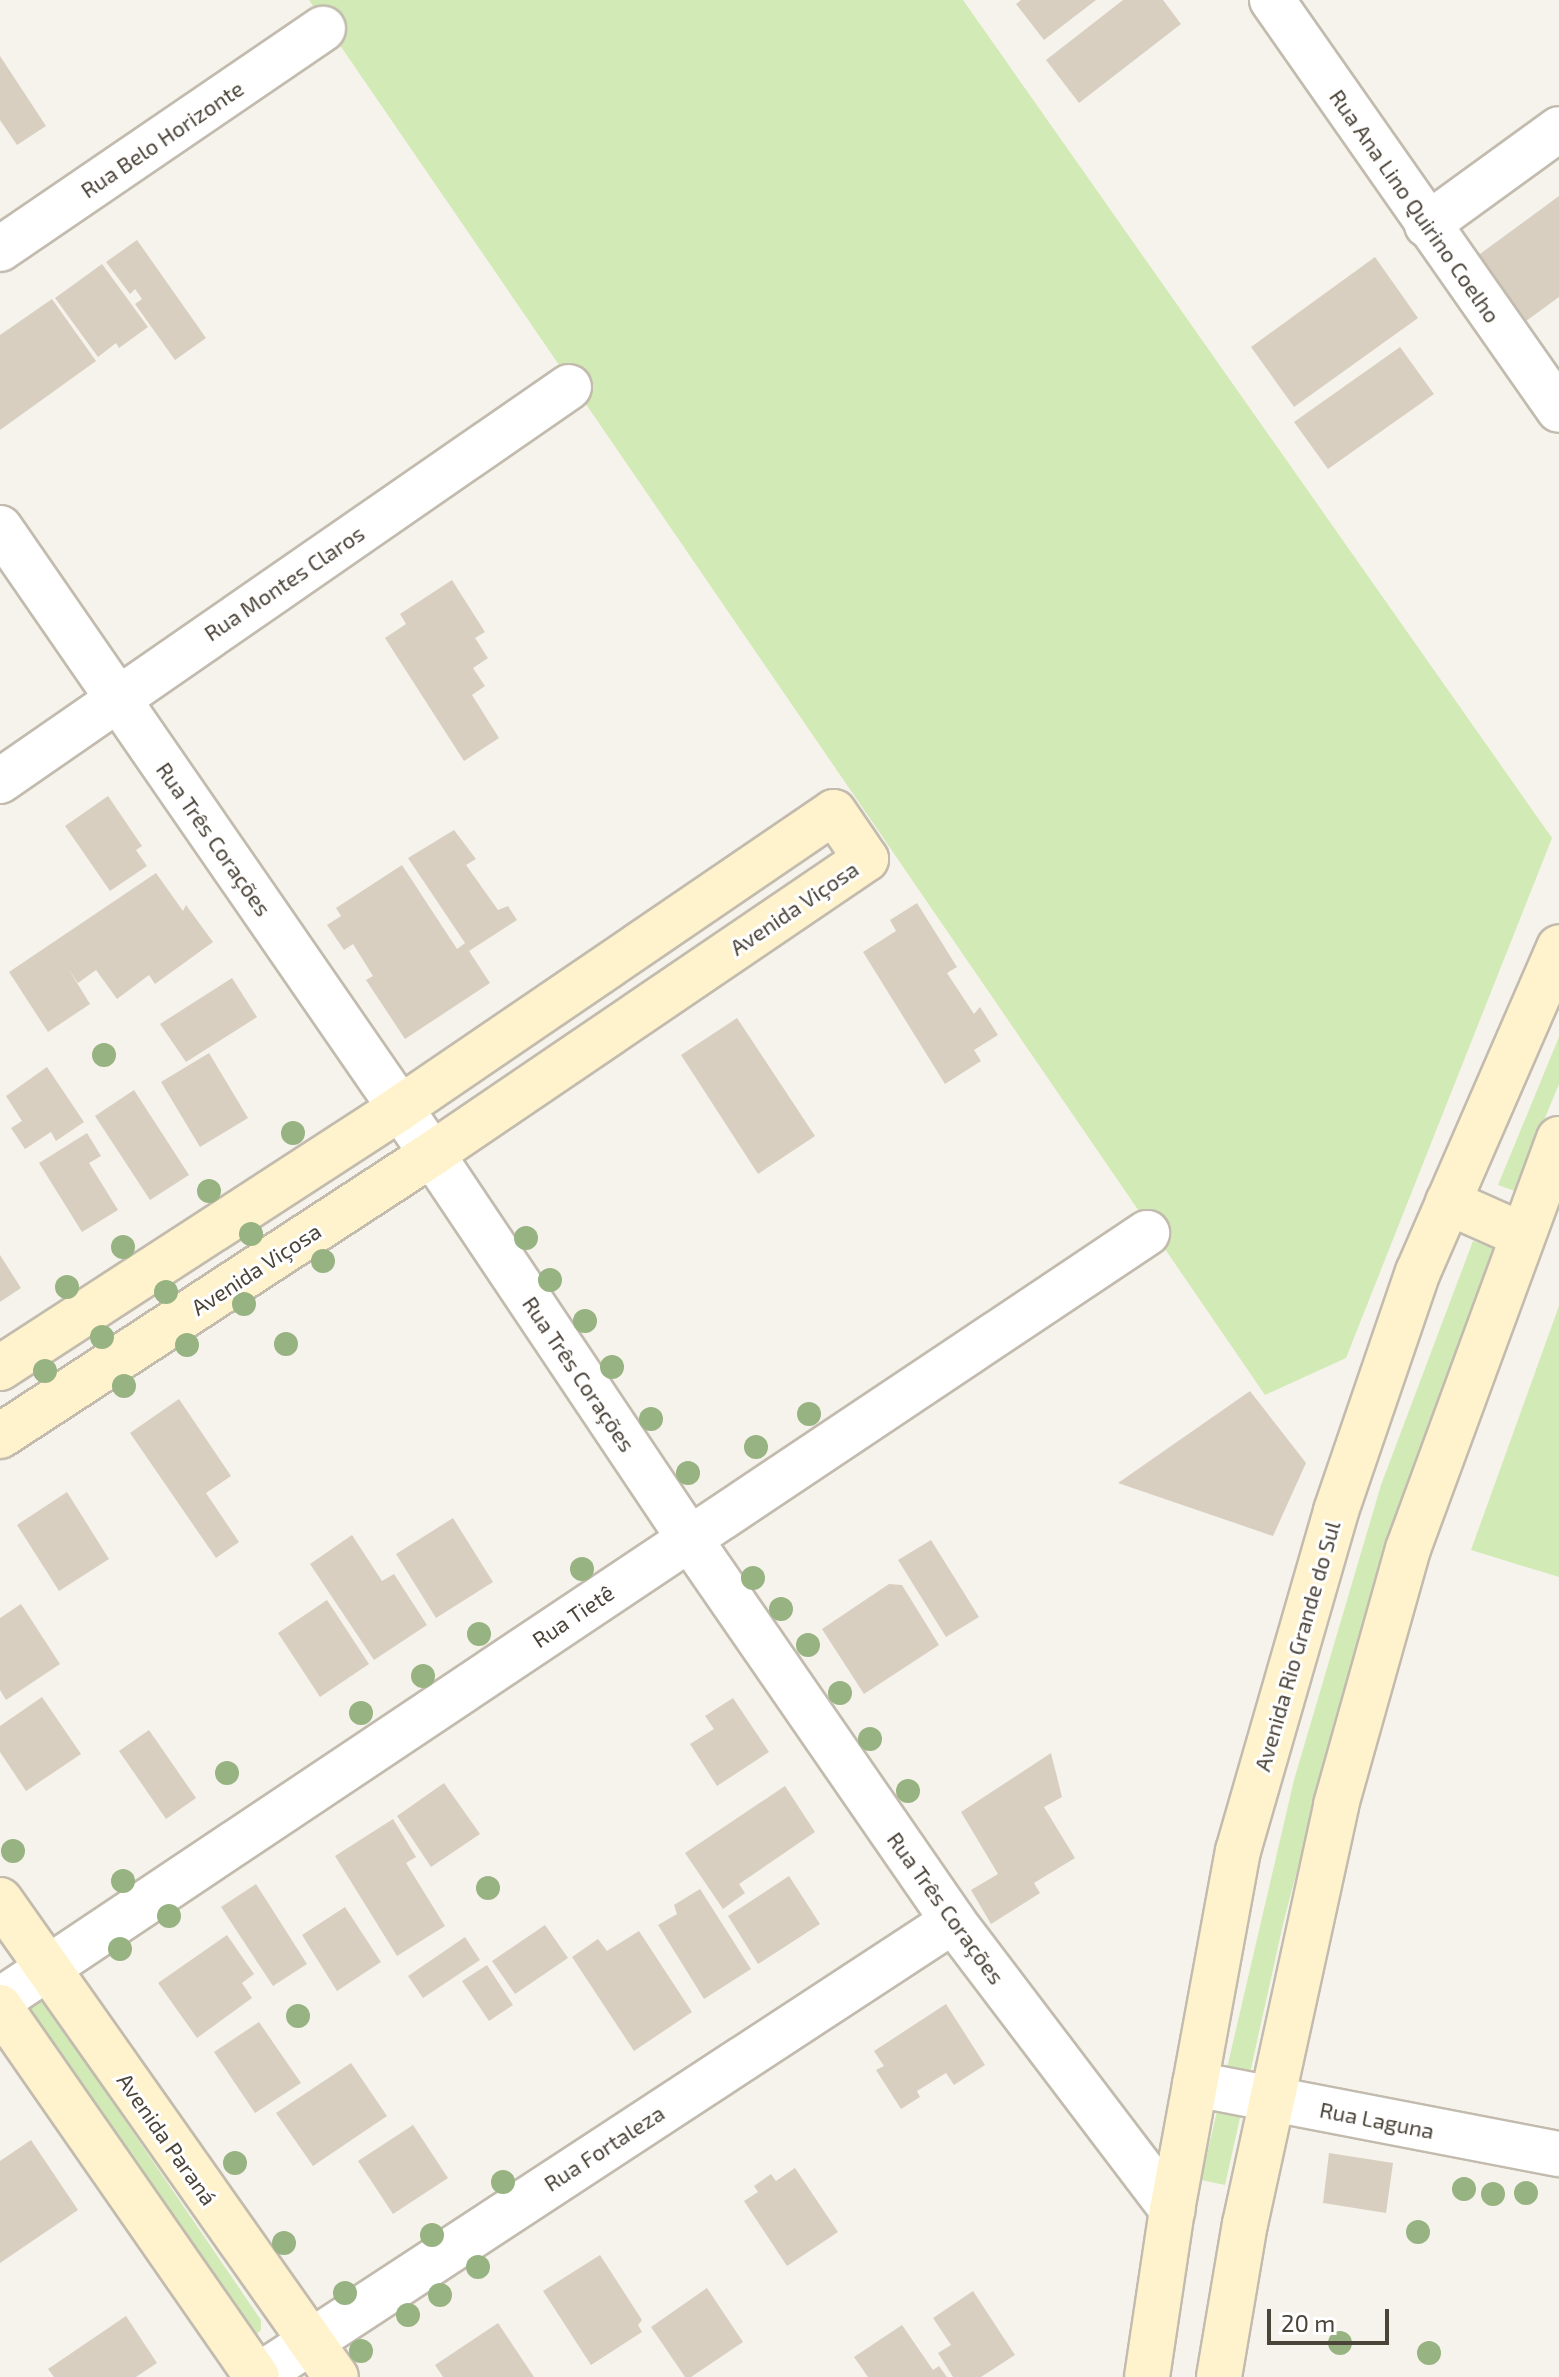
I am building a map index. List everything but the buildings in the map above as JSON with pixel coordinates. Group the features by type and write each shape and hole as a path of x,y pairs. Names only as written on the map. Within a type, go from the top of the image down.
{"street":[{"name":"Rua Ana Lino Quirino Coelho","path":"1272,0 1559,410"},
{"name":"Rua Belo Horizonte","path":"0,249 323,29"},
{"path":"1427,225 1559,129"},
{"name":"Rua Montes Claros","path":"0,781 116,697 569,387"},
{"name":"Rua Três Corações","path":"0,528 432,1154 689,1538 953,1921 1172,2210"},
{"name":"Avenida Viçosa","path":"0,1368 400,1108 834,812 866,859 432,1154 0,1436"},
{"name":"Avenida Rio Grande do Sul","path":"1145,2377 1172,2210 1238,1851 1331,1526 1418,1272 1559,947"},
{"path":"1219,2377 1271,2100 1336,1805 1403,1564 1559,1139"},
{"path":"1448,1202 1522,1235"},
{"name":"Rua Tietê","path":"0,2000 1147,1233"},
{"name":"Avenida Paraná","path":"0,1900 336,2377"},
{"name":"Rua Fortaleza","path":"257,2377 953,1921"},
{"path":"0,2007 257,2377"},
{"name":"Rua Laguna","path":"1195,2084 1559,2154"},
{"path":"1145,2377 1160,2377"}],"green space":[{"path":"309,0 963,0 1552,838 1346,1358 1265,1395"},
{"path":"1559,1037 1559,1084 1515,1191 1498,1185"},
{"path":"1473,1241 1498,1249 1341,1704 1284,1920 1225,2185 1201,2180 1294,1780 1381,1485"},
{"path":"1559,1306 1559,1577 1471,1550"},
{"path":"33,2000 43,2000 261,2320 261,2330 252,2338 25,2006"}]}
